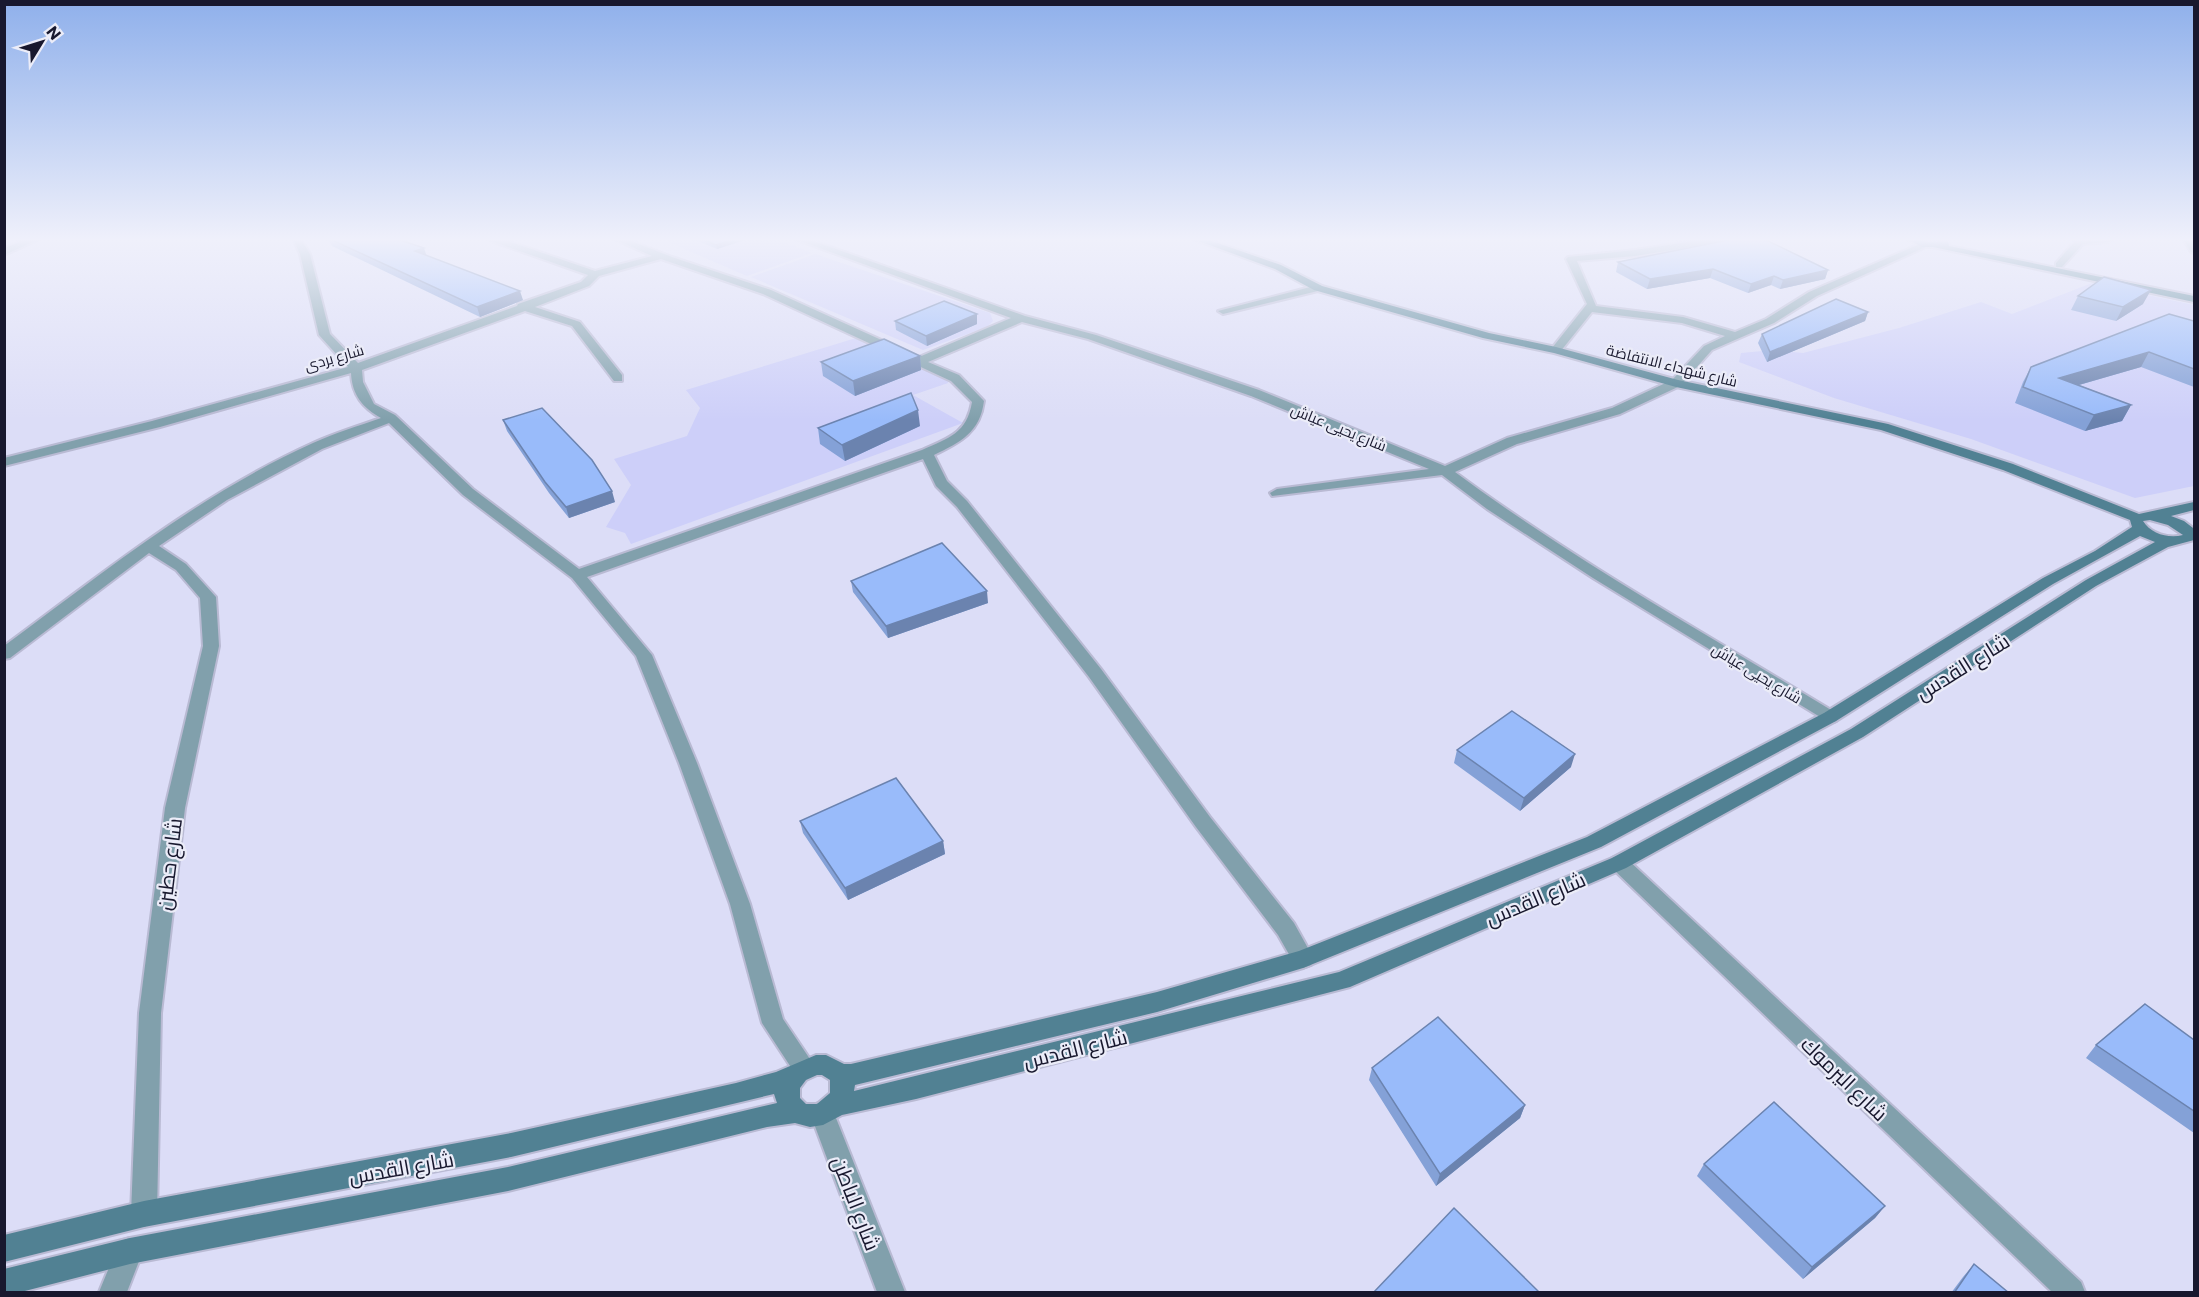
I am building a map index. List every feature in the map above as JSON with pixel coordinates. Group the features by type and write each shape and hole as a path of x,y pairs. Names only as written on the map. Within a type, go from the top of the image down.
{"main road":[{"name":"شارع شهداء الانتفاضة","path":"1359,300 1487,336 1556,350 1676,383 1884,427 2008,467 2143,521 2168,520 2189,533"},
{"name":"شارع القدس","path":"840,1074 851,1075 1006,1039 1068,1021 1157,1002 1303,959 1594,842 1830,717 2048,581 2132,535 2143,521 2194,506"},
{"name":"شارع القدس","path":"826,1111 839,1105 927,1085 1342,980 1618,863 1857,733 2091,583 2164,543 2189,533"},
{"path":"826,1065 840,1074 843,1089 838,1102 826,1111 804,1116 794,1112 788,1106 785,1093 790,1080 799,1072 826,1065"},
{"name":"شارع القدس","path":"4,1249 144,1214 468,1155 718,1098 773,1084 799,1072"},
{"name":"شارع القدس","path":"4,1283 130,1251 473,1187 702,1134 777,1113 794,1112"}],"street":[{"path":"316,300 325,335 356,368 357,382 369,406 391,418 468,492 577,576 644,655 688,763 740,904 774,1023 799,1072"},
{"name":"شارع بردى","path":"4,462 156,424 356,368 449,336 541,300"},
{"path":"577,576 927,453 963,436 977,415 978,401 955,378 784,300"},
{"name":"شارع يحيى عياش","path":"969,300 1021,318 1092,337 1255,393 1445,471 1492,506 1598,575 1830,717"},
{"path":"1223,310 1268,300"},
{"path":"1556,350 1592,304 1590,300"},
{"path":"1277,493 1445,471 1512,441 1616,411 1676,383 1708,348 1770,321 1804,300"},
{"path":"522,306 576,324 618,378"},
{"path":"1589,308 1683,320 1736,336"},
{"path":"920,361 1021,318"},
{"path":"4,654 149,546 222,497 317,446 391,418"},
{"path":"927,453 942,483 962,504 1095,673 1210,831 1286,929 1303,959"},
{"name":"شارع حطين","path":"144,1214 150,1013 175,808 211,646 208,597 181,567 149,546"},
{"name":"ِشارع اليرموك","path":"1618,863 2071,1293"},
{"name":"شارع الباطن","path":"826,1111 891,1293"},
{"path":"113,1293 130,1251"}],"shaded area":[{"path":"804,300 950,300 990,313 993,321 987,327 923,350"},
{"path":"2049,300 2169,300 2194,305 2194,486 2135,498 1971,439 1834,398 1739,362 1741,353 1773,350 1803,353 1899,328 1981,302 2012,314"},
{"path":"856,338 887,353 895,380 922,369 946,373 948,383 913,395 963,423 631,544 625,533 606,527 631,485 614,459 687,436 700,408 686,390"}],"building":[{"path":"461,300 497,300 477,307"},
{"path":"1835,300 1868,312 1770,352 1762,334"},
{"path":"2092,300 2135,300 2123,307"},
{"path":"944,301 977,314 926,336 895,321"},
{"path":"2169,314 2194,321 2194,369 2149,352 2059,378 2131,405 2094,415 2023,387 2031,367"},
{"path":"884,339 920,356 853,381 821,362"},
{"path":"911,393 918,410 842,445 818,428"},
{"path":"542,408 592,460 612,491 566,507 545,482 503,420"},
{"path":"942,543 987,591 886,626 851,581"},
{"path":"1512,711 1575,754 1524,798 1457,750"},
{"path":"896,778 943,841 845,888 800,821"},
{"path":"2145,1004 2194,1040 2194,1111 2096,1045"},
{"path":"1438,1017 1525,1105 1440,1174 1372,1068"},
{"path":"1774,1102 1885,1206 1812,1267 1704,1164"},
{"path":"1454,1208 1540,1293 1373,1293"},
{"path":"1974,1264 2009,1293 1954,1293"}]}
